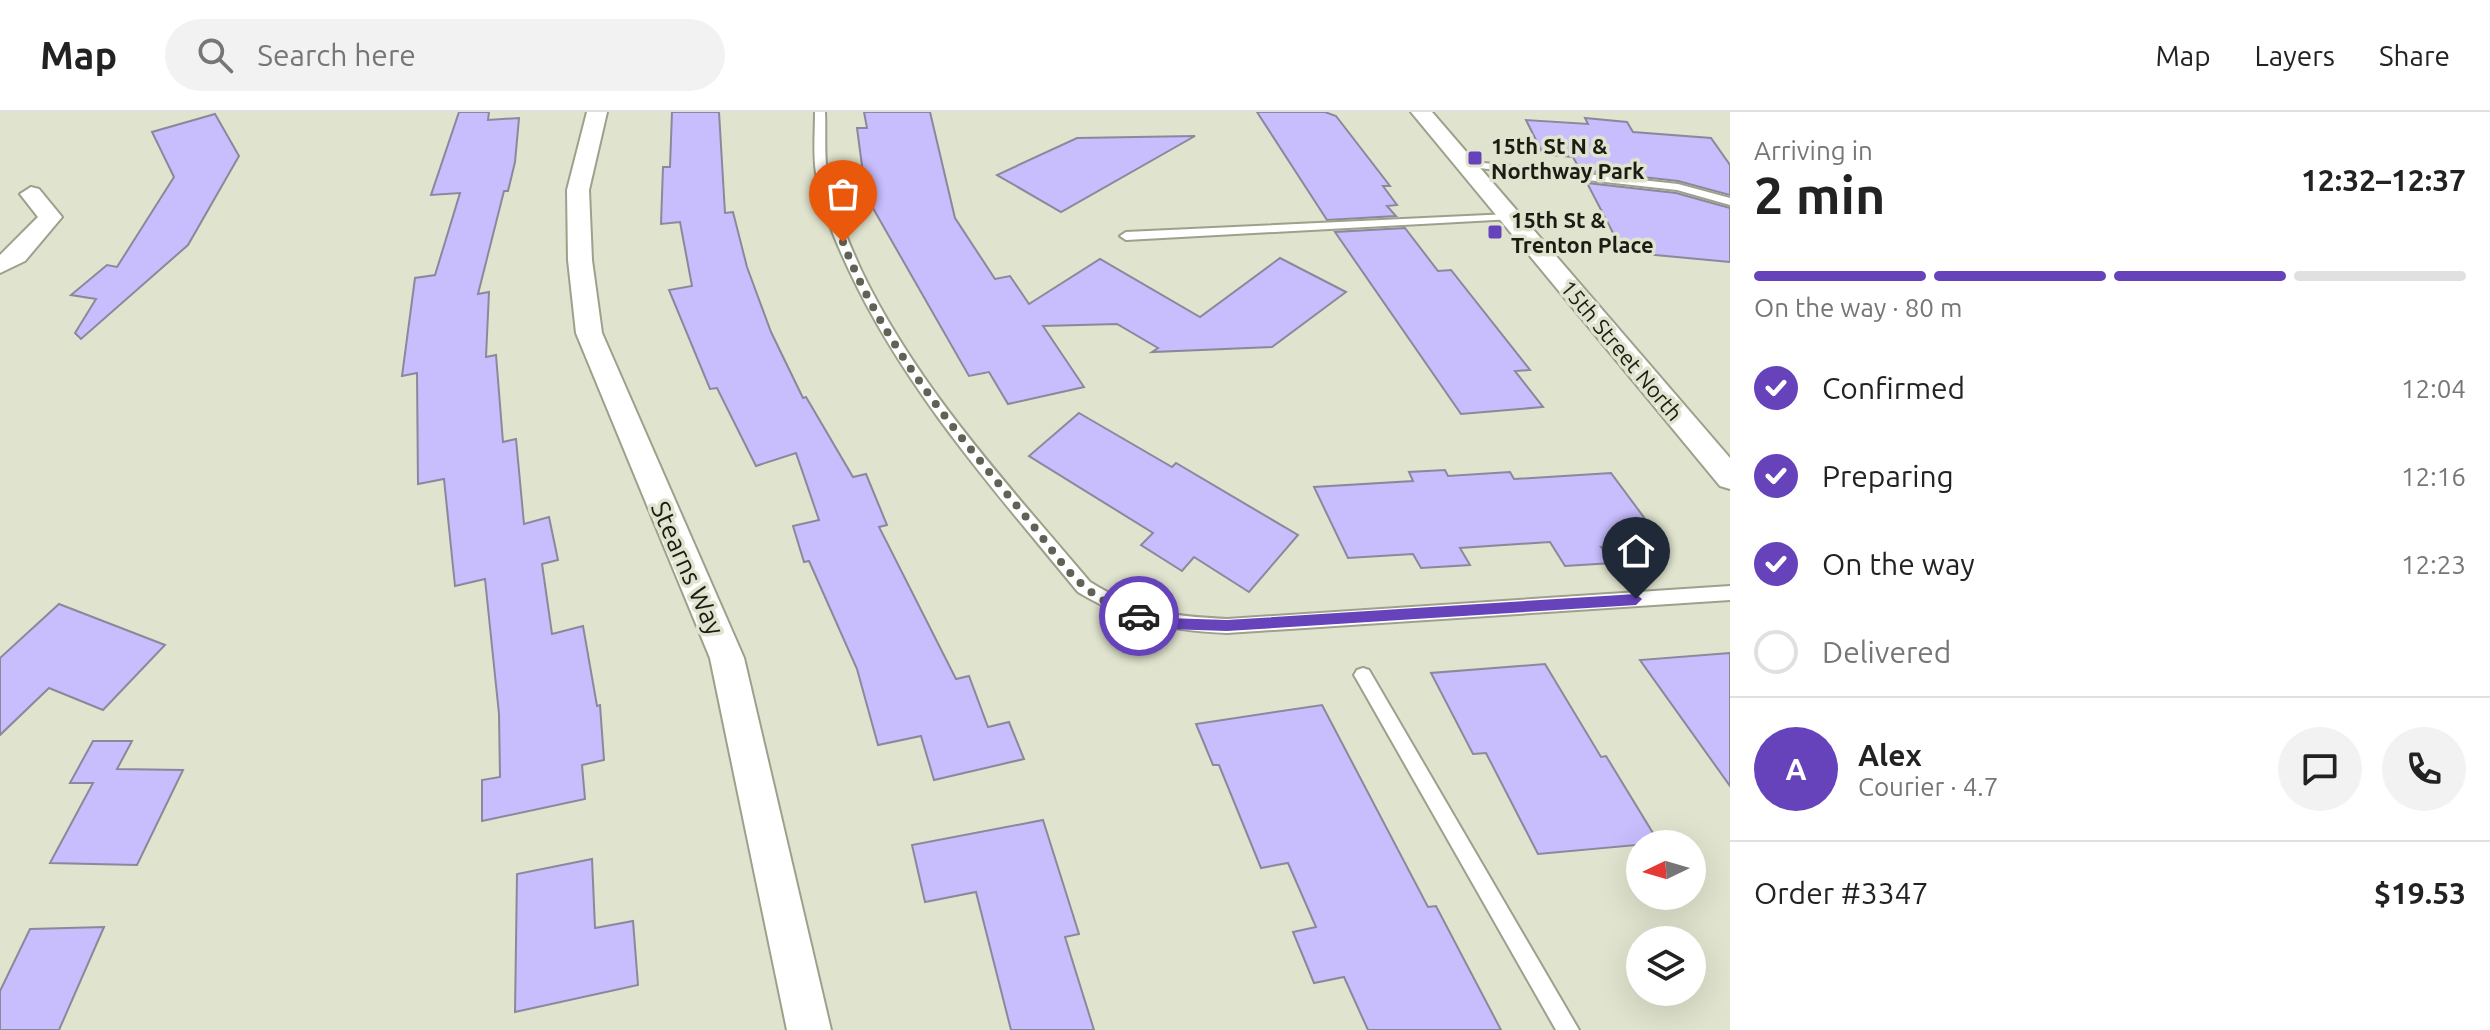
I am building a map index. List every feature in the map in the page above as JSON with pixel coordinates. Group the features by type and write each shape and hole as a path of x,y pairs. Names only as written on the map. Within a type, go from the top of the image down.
{"street":[{"name":"Stearns Way","path":"597,112 578,190 580,260 589,333 727,658 809,1030"},
{"name":"15th Street North","path":"1421,112 1730,478"},
{"path":"0,266 16,256 50,217 31,194"}],"lane":[{"path":"820,112 816,142 835,220 860,288 895,345 1084,587 1124,612 1167,624 1227,626 1730,593"},
{"path":"1465,164 1678,187 1730,202"},
{"path":"1126,236 1509,217"},
{"path":"1363,675 1568,1030"}],"building":[{"path":"459,112 489,112 488,120 519,118 515,162 508,191 504,191 478,294 489,292 486,357 496,355 503,442 516,439 524,524 549,517 558,560 542,564 552,634 583,626 597,706 600,705 604,760 582,765 585,799 482,821 482,780 500,777 499,714 485,579 455,586 444,479 418,484 417,373 402,376 415,278 435,275 460,193 431,195"},
{"path":"672,112 719,112 725,213 733,212 747,267 771,332 803,398 806,397 853,477 866,474 887,525 879,527 956,679 969,676 988,727 1009,722 1024,759 934,780 921,736 878,745 857,669 809,561 804,562 793,526 819,520 796,453 756,466 717,388 710,389 669,290 692,286 680,222 661,224 663,167 670,167"},
{"path":"864,112 930,112 955,218 995,279 1010,276 1029,304 1100,259 1200,317 1280,258 1346,292 1272,347 1152,352 1158,348 1117,324 1043,326 1084,387 1008,404 989,372 969,376 866,196 857,128 867,128"},
{"path":"1257,112 1325,112 1336,116 1390,186 1383,186 1397,205 1387,206 1396,216 1327,220"},
{"path":"215,114 239,156 188,245 81,339 75,333 96,299 71,295 107,265 117,267 174,177 152,132"},
{"path":"1585,118 1627,122 1633,132 1711,138 1730,165 1730,195 1678,181 1580,170 1573,157 1543,154 1526,120 1588,124"},
{"path":"1195,136 1061,212 997,175 1077,138"},
{"path":"1587,183 1676,193 1730,208 1730,262 1623,252"},
{"path":"1405,228 1438,271 1451,270 1530,370 1515,371 1543,407 1461,414 1335,232"},
{"path":"1079,413 1172,467 1176,463 1298,535 1249,592 1194,557 1182,571 1141,545 1153,533 1029,456"},
{"path":"1445,470 1448,476 1510,472 1514,479 1611,473 1663,543 1601,547 1612,563 1565,566 1550,542 1460,548 1470,565 1421,568 1413,554 1348,558 1314,487 1413,481 1409,472"},
{"path":"59,604 165,645 103,710 49,688 0,735 0,658"},
{"path":"1730,653 1730,786 1640,660"},
{"path":"1545,664 1601,757 1606,756 1651,830 1626,830 1626,846 1538,854 1486,753 1473,754 1431,673"},
{"path":"1322,705 1428,907 1436,906 1501,1030 1368,1030 1344,977 1314,983 1293,932 1316,927 1288,863 1261,868 1219,765 1213,765 1196,724"},
{"path":"93,741 132,741 117,769 183,770 137,865 50,863 93,783 70,783"},
{"path":"1043,820 1079,934 1065,937 1094,1030 1011,1030 976,892 925,902 912,845"},
{"path":"592,859 595,928 633,921 638,985 515,1012 517,874"},
{"path":"104,927 59,1030 0,1030 0,991 30,929"}],"way so far":[{"path":"843,242 860,288 895,345 1013,501 1084,587 1124,612 1139,616"}],"place":[{"name":"15th St N & Northway Park","path":"1475,158"},
{"name":"15th St & Trenton Place","path":"1495,232"}],"route":[{"path":"1139,616 1167,624 1227,626 1636,599"}]}
